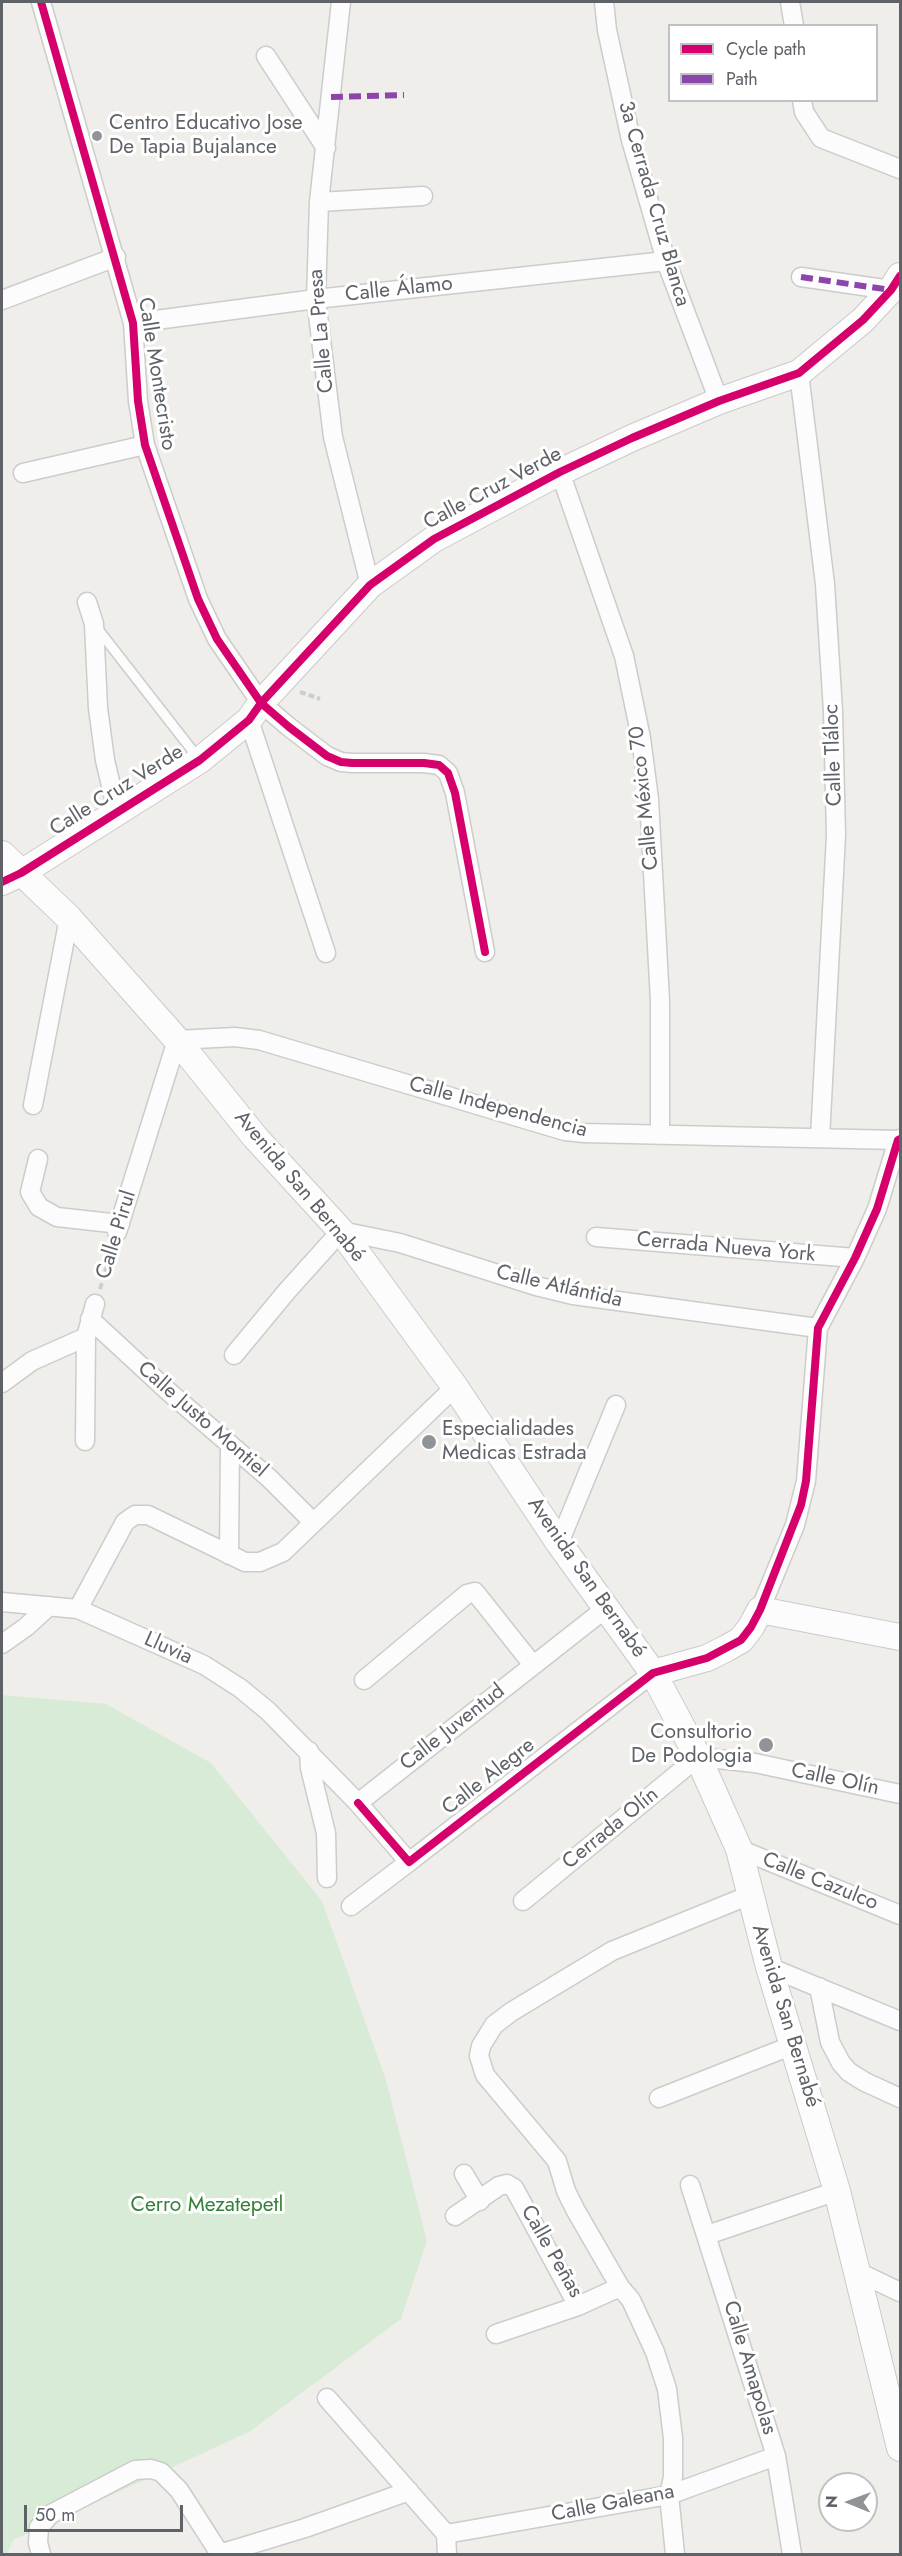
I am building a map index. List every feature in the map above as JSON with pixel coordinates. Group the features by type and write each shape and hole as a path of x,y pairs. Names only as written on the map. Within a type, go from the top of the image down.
{"main road":[{"name":"Calle Cruz Verde","path":"11,878 200,760 255,711 370,585 434,539 560,472 719,401 799,373 835,345 896,283"},
{"name":"Avenida San Bernabé","path":"2,854 11,878 69,918 177,1040 255,1137 340,1231 455,1387 559,1544 653,1673 698,1757 739,1849 769,1967 892,2380 900,2448"},
{"path":"653,1673 707,1658 741,1640 760,1610 900,1637"}],"street":[{"name":"Calle Montecristo","path":"41,2 116,257 133,323 138,401 145,445 198,599 255,711"},
{"name":"Calle La Presa","path":"341,2 319,202 316,299 333,437 370,585"},
{"name":"3a Cerrada Cruz Blanca","path":"604,2 607,30 631,140 666,261 719,401"},
{"path":"790,2 794,24"},
{"path":"266,56 326,148"},
{"path":"802,102 804,112 821,138 900,170"},
{"path":"319,202 423,196"},
{"path":"2,300 116,257"},
{"name":"Calle Álamo","path":"133,323 316,299 666,261"},
{"path":"801,277 896,283"},
{"name":"Calle Tláloc","path":"799,373 825,584 833,711 836,835 820,1138"},
{"path":"23,473 145,445"},
{"name":"Calle México 70","path":"560,472 624,656 641,738 649,799 660,1002 660,1135"},
{"path":"87,602 94,624 100,730 117,811"},
{"path":"255,711 289,728 335,760 352,763 424,763 439,765 448,773 455,793 485,952"},
{"path":"255,711 326,952"},
{"path":"33,1105 69,918"},
{"name":"Calle Independencia","path":"177,1040 235,1037 259,1040 565,1131 605,1135 899,1140"},
{"name":"Calle Pirul","path":"118,1228 177,1040"},
{"path":"760,1610 795,1525 806,1481 818,1328 855,1258 877,1209 899,1140"},
{"path":"38,1159 30,1192 39,1207 57,1217 118,1228"},
{"path":"234,1355 340,1231"},
{"name":"Calle Atlántida","path":"340,1231 400,1243 536,1286 573,1295 818,1328"},
{"name":"Cerrada Nueva York","path":"596,1238 855,1258"},
{"path":"2,1383 91,1320"},
{"path":"85,1441 91,1320"},
{"name":"Calle Justo Montiel","path":"91,1320 169,1392 269,1478 312,1522"},
{"path":"78,1609 126,1522 135,1515 148,1515 244,1562 260,1562 284,1552 312,1522 455,1387"},
{"path":"559,1544 616,1405"},
{"path":"229,1555 230,1444"},
{"path":"364,1680 467,1594 475,1592 533,1665"},
{"name":"Lluvia","path":"2,1602 78,1609 204,1665 247,1693 309,1751"},
{"path":"2,1644 26,1628 49,1606"},
{"name":"Calle Juventud","path":"358,1803 605,1609"},
{"name":"Calle Alegre","path":"351,1906 653,1673"},
{"path":"309,1751 409,1862"},
{"path":"309,1751 310,1768 326,1833 327,1878"},
{"name":"Calle Olín","path":"698,1757 755,1763 900,1794"},
{"name":"Cerrada Olín","path":"523,1901 698,1757"},
{"name":"Calle Cazulco","path":"739,1849 900,1915"},
{"path":"675,2554 669,2495 674,2462 667,2390 642,2321 576,2211 566,2191 557,2161 485,2075 479,2056 484,2037 494,2025 612,1951 750,1895"},
{"path":"769,1967 900,2021"},
{"path":"819,1988 830,2043 841,2063 849,2072 865,2082 900,2098"},
{"path":"659,2098 793,2045"},
{"path":"464,2174 480,2201"},
{"name":"Calle Peñas","path":"455,2216 499,2186 507,2184 514,2188 578,2306 620,2287"},
{"name":"Calle Amapolas","path":"690,2185 776,2456 792,2554"},
{"path":"707,2235 837,2192"},
{"path":"858,2272 900,2292"},
{"path":"496,2334 578,2306"},
{"path":"327,2398 446,2534 447,2554"},
{"name":"Calle Galeana","path":"446,2534 669,2495 776,2456"},
{"path":"41,2554 37,2535 42,2522 51,2514 135,2470 151,2469 161,2472 170,2480 220,2554 305,2528 409,2491"}],"lane":[{"name":"Calle Cruz Verde","path":"94,624 200,760"}],"green space":[{"name":"Cerro Mezatepetl","path":"2,1695 106,1704 211,1763 322,1901 386,2080 427,2241 401,2319 249,2432 13,2540 7,2554 2,2554"}],"marked path":[{"path":"331,97 404,95"},
{"path":"801,277 891,290"}],"cycle path":[{"path":"41,2 133,323 138,401 145,445 198,599 217,639 261,703 327,756 341,762 352,763 439,765 448,773 455,793 485,952"},
{"path":"2,882 21,873 200,760 249,720 261,703 370,585 434,539 560,472 632,438 719,401 799,373 863,320 891,290 900,276"},
{"path":"358,1803 409,1862 653,1673 707,1658 741,1640 760,1610 801,1505 806,1481 818,1328 855,1258 877,1209 900,1139"}],"place":[{"name":"Centro Educativo Jose De Tapia Bujalance","path":"97,136"},
{"name":"Especialidades Medicas Estrada","path":"429,1442"},
{"name":"Consultorio De Podologia","path":"766,1745"}]}
